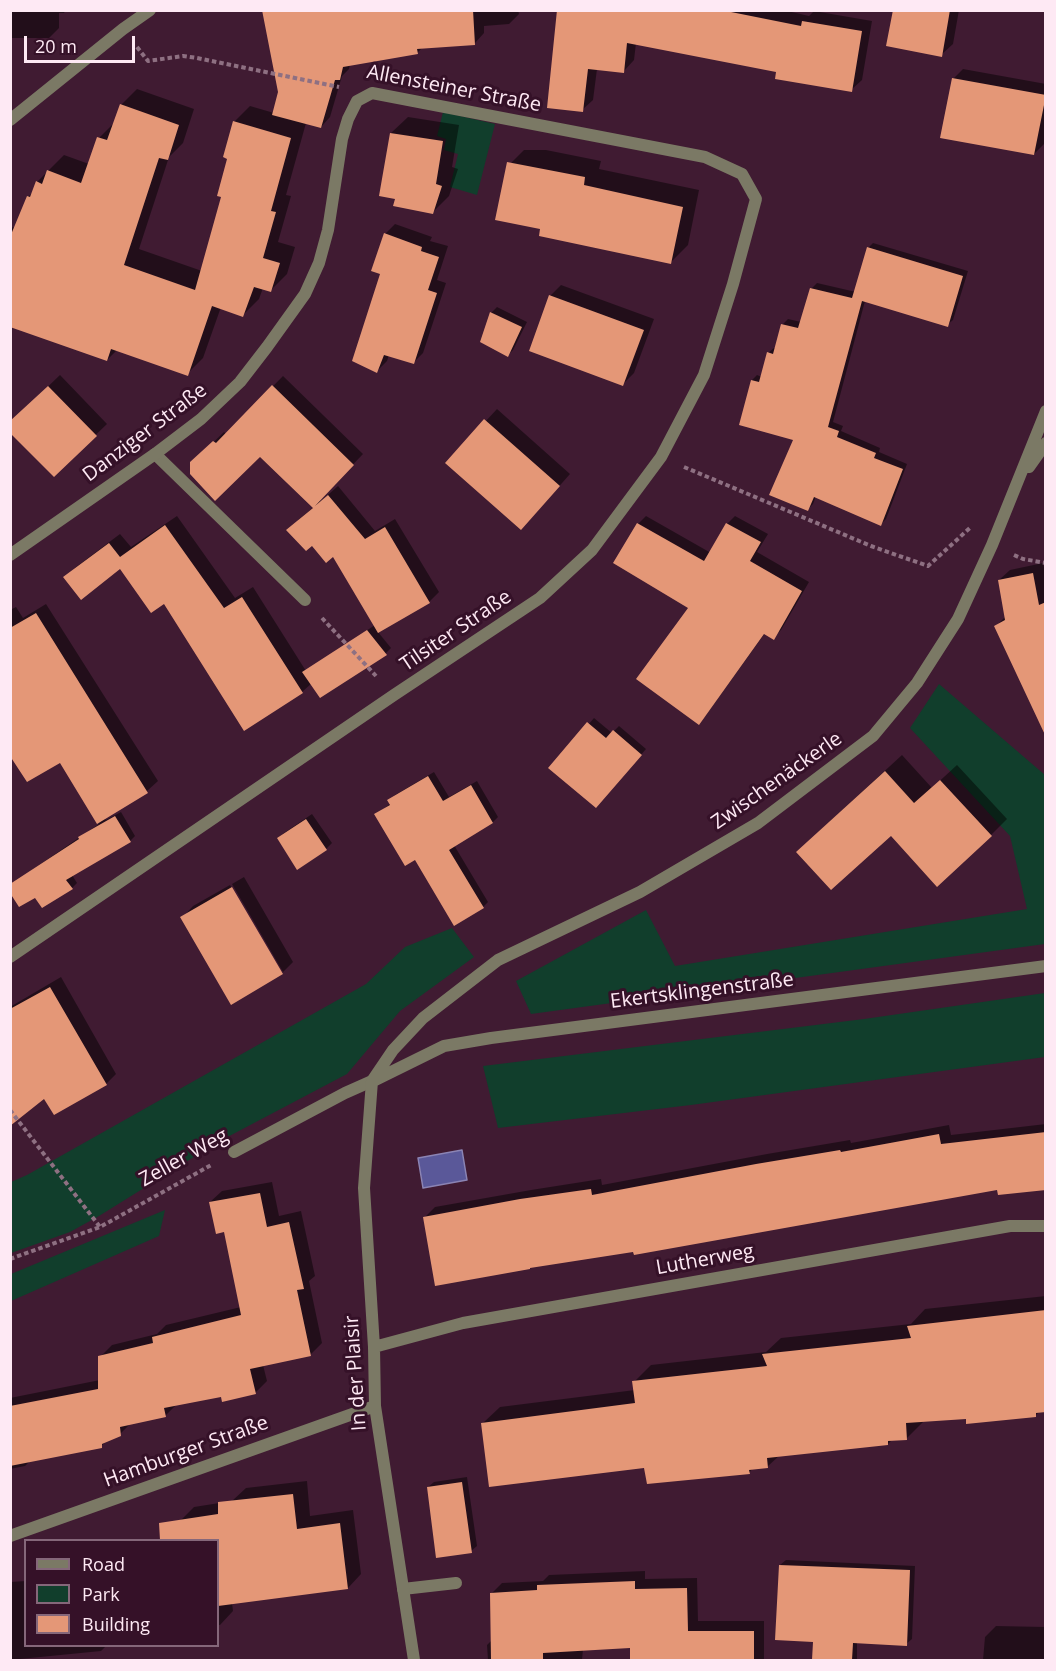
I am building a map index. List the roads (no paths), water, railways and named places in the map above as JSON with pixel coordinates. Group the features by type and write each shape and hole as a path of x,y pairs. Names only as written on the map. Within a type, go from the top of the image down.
{"street":[{"path":"10,120 150,10"},
{"name":"Allensteiner Straße","path":"372,93 705,157 742,174 756,199"},
{"name":"Danziger Straße","path":"10,555 155,454 201,419 240,382 305,294 319,263 328,230 342,139 348,119 357,100 372,93"},
{"name":"Tilsiter Straße","path":"10,957 540,598 592,550 661,457 704,375 733,284 756,199"},
{"name":"Zwischenäckerle","path":"372,1081 393,1050 423,1018 498,960 640,892 758,823 873,736 918,682 958,619 992,545 1046,411"},
{"path":"1016,486 1046,443"},
{"path":"155,454 305,600"},
{"name":"Ekertsklingenstraße","path":"372,1081 444,1046 1046,966"},
{"name":"Zeller Weg","path":"234,1152 372,1081"},
{"name":"In der Plaisir","path":"372,1081 364,1188 374,1347 375,1407 414,1660"},
{"name":"Lutherweg","path":"374,1347 463,1323 1010,1226 1046,1226"},
{"name":"Hamburger Straße","path":"10,1536 375,1407"},
{"path":"403,1589 456,1583"}]}
